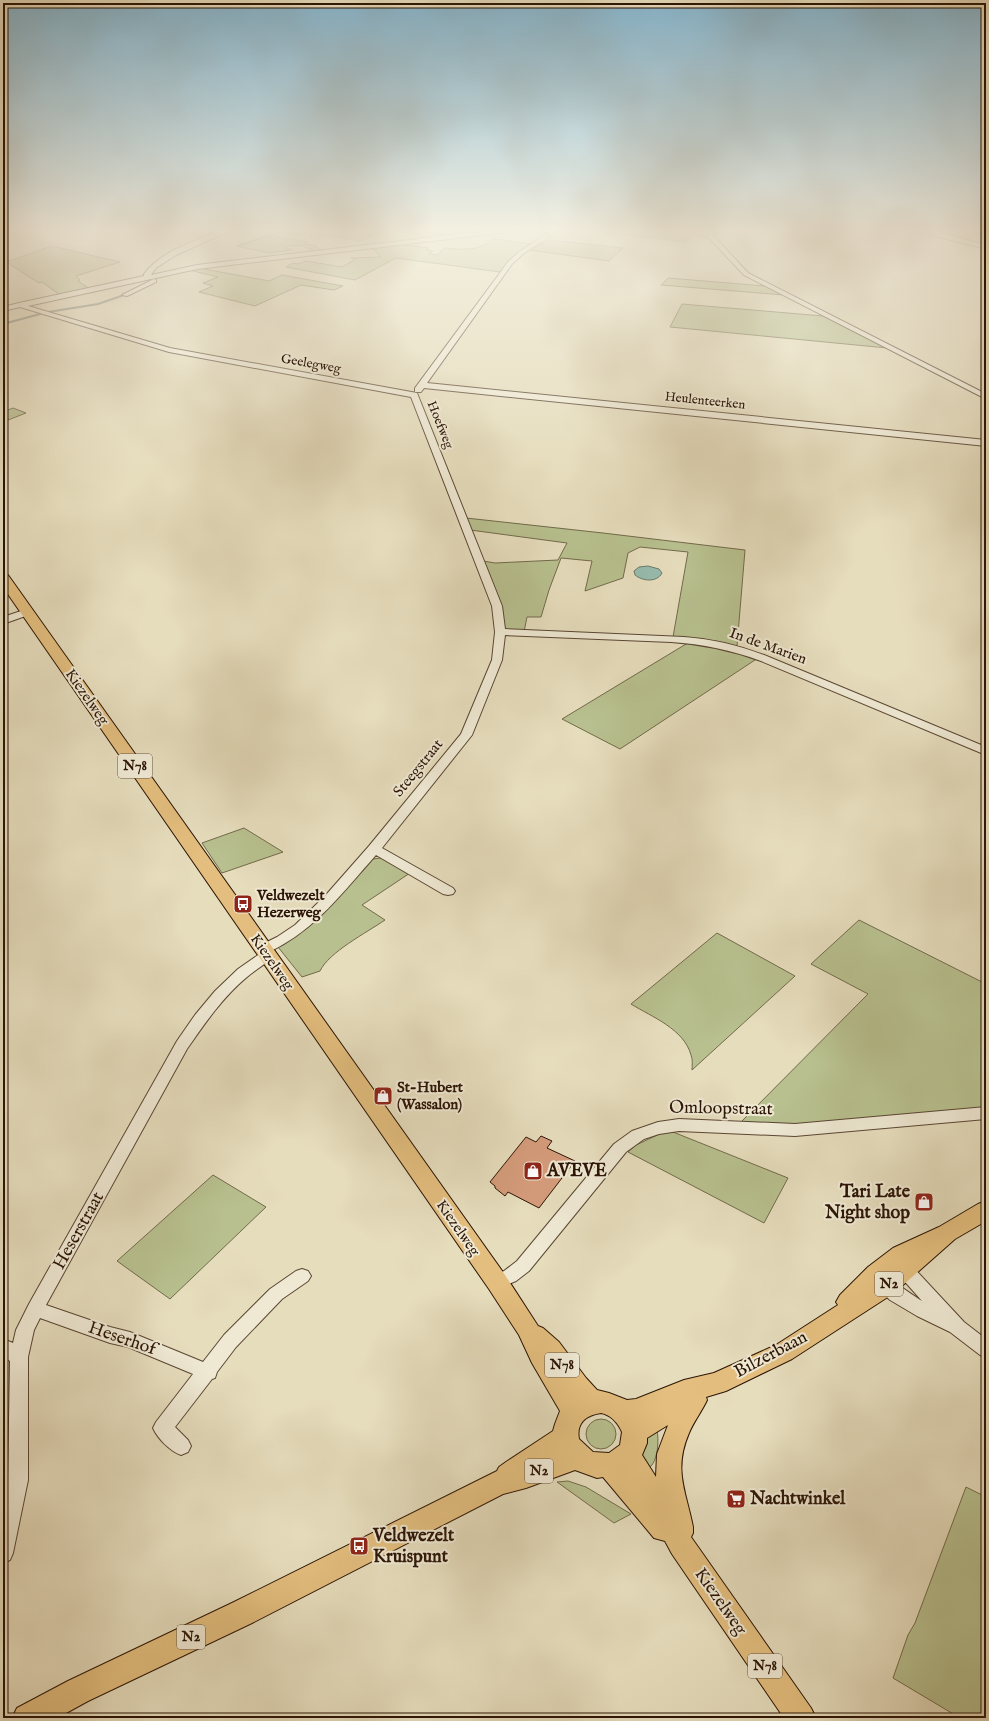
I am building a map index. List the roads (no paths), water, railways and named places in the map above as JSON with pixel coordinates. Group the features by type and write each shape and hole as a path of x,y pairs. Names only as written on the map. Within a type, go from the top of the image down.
{"main road":[{"name":"Kiezelweg","path":"3,578 497,1282 527,1328 540,1355 563,1392 585,1408"},
{"name":"Bilzerbaan","path":"717,1383 695,1400 649,1422 630,1422 636,1410 684,1391 717,1383 784,1352 824,1325 890,1273 947,1233 986,1210"},
{"path":"681,1545 679,1524 670,1490 668,1472 669,1460 680,1424 695,1400"},
{"path":"608,1404 630,1422 634,1443 619,1461 591,1465 572,1447 567,1423 585,1408 608,1404"},
{"name":"N2","path":"27,1718 78,1691 242,1613 500,1483 526,1476 572,1447"},
{"name":"Kiezelweg","path":"619,1461 664,1531 681,1545 801,1718"}],"street":[{"name":"Geelegweg","path":"33,309 169,350 414,395"},
{"name":"Hoefweg","path":"477,309 414,395 480,560"},
{"path":"815,309 986,397"},
{"name":"Heulenteerken","path":"422,385 986,443"},
{"name":"Steegstraat","path":"266,952 300,928 330,899 374,848 466,735 497,660 500,632 497,606 480,560"},
{"path":"3,621 27,612"},
{"name":"In de Marien","path":"500,632 699,640 727,645 765,659 986,751"},
{"path":"374,848 448,892"},
{"name":"Heserstraat","path":"3,1553 18,1480 11,1352 179,1050 210,1005 266,952"},
{"name":"Omloopstraat","path":"497,1282 510,1276 523,1266 620,1148 638,1135 658,1128 679,1125 699,1125 795,1130 986,1113"},
{"path":"890,1273 903,1298 958,1328"},
{"path":"890,1273 986,1349"},
{"path":"181,1446 163,1428 208,1372 221,1352 276,1294 302,1276"},
{"name":"Heserhof","path":"35,1308 110,1335 130,1340 208,1372"}],"waterway":[{"path":"48,312 65,309"},
{"path":"3,324 40,314"}],"place":[{"name":"Veldwezelt Hezerweg","path":"243,904"},
{"name":"St-Hubert (Wassalon)","path":"383,1096"},
{"name":"AVEVE","path":"533,1171"},
{"name":"Tari Late Night shop","path":"924,1202"},
{"name":"Nachtwinkel","path":"736,1499"},
{"name":"Veldwezelt Kruispunt","path":"359,1546"}]}
